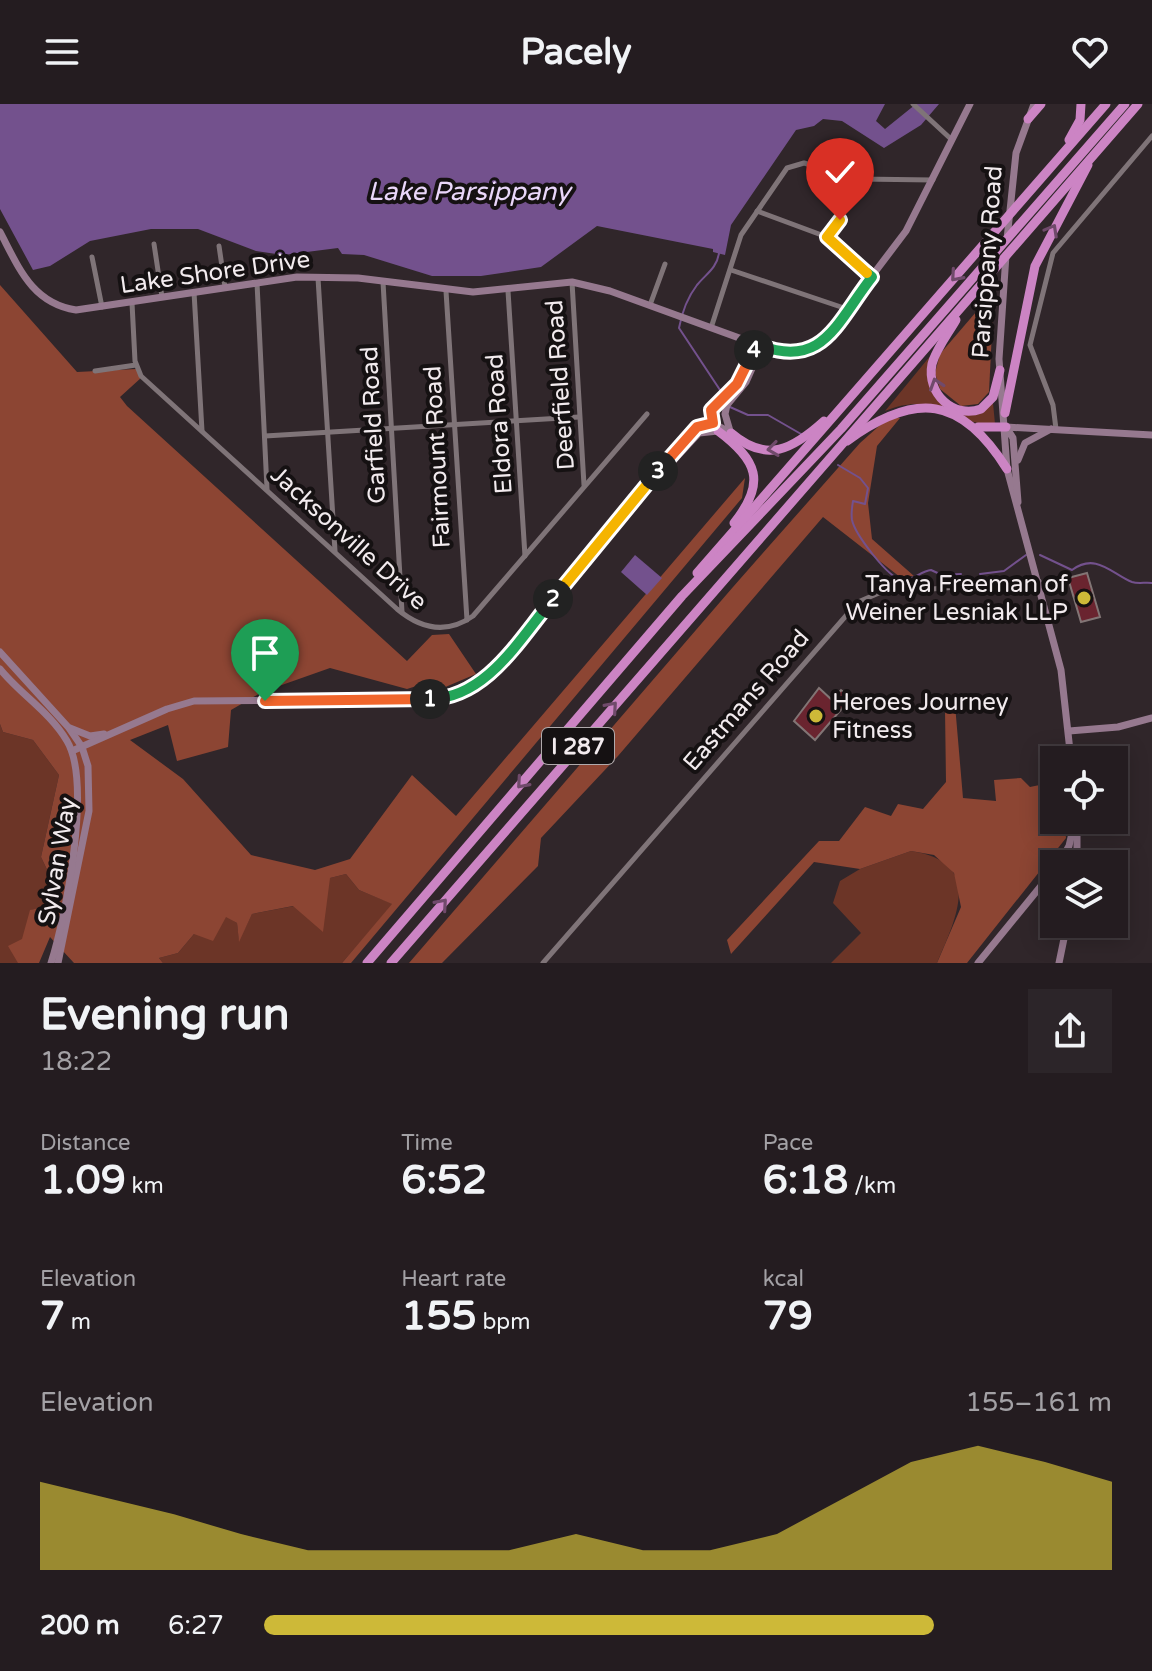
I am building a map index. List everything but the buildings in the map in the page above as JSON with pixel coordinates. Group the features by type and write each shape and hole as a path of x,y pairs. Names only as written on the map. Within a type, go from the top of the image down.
{"highway":[{"path":"1028,119 1041,104"},
{"path":"1062,154 1080,120 1081,104"},
{"name":"I 287","path":"367,963 682,596 694,576 1106,104"},
{"path":"682,596 841,429 1125,104"},
{"name":"I 287","path":"391,963 832,452 1138,104"},
{"path":"1005,413 1035,266 1095,153"},
{"path":"965,303 932,364 932,379 937,393 954,409 977,410 993,397 1000,370"},
{"path":"731,433 755,450 787,447 810,434 856,392"},
{"path":"832,452 880,419 912,407 935,409 975,427 1012,467"},
{"path":"716,427 747,457 755,482 751,496 729,529 724,543"},
{"path":"975,427 1006,427"}],"street":[{"path":"731,270 847,309 906,231 970,104"},
{"name":"Parsippany Road","path":"1034,104 1017,146 1012,188 1000,323 1000,370 1006,427 1003,438 1061,670 1070,746"},
{"path":"914,105 952,140"},
{"path":"1054,428 1053,405 1030,345 1053,253 1152,136"},
{"path":"711,329 741,235 778,178 794,164 814,165 863,180 933,180"},
{"path":"827,237 863,180"},
{"path":"757,211 827,237 872,277"},
{"name":"Lake Shore Drive","path":"0,232 22,274 41,297 65,308 102,308 257,282 318,277 446,291 508,291 572,282 592,285 711,329 797,354 818,345 847,309"},
{"path":"154,244 162,298"},
{"path":"219,246 225,287"},
{"path":"92,257 102,308"},
{"path":"649,306 665,264"},
{"path":"318,277 335,551"},
{"path":"257,282 267,489"},
{"name":"Garfield Road","path":"383,282 403,614"},
{"name":"Deerfield Road","path":"572,282 584,486"},
{"name":"Fairmount Road","path":"446,291 467,620"},
{"name":"Eldora Road","path":"508,291 525,556"},
{"path":"194,292 202,431"},
{"path":"95,371 136,365 132,303"},
{"path":"716,427 711,410 741,379 759,345"},
{"path":"731,433 725,420 727,405 746,382 759,345"},
{"name":"Jacksonville Drive","path":"136,365 141,376 403,614 417,624 431,628 447,628 467,620"},
{"path":"467,620 647,414"},
{"path":"265,436 579,417"},
{"path":"72,751 194,701 437,699 461,695 491,672 637,500 650,490 699,433 716,427 731,433"},
{"path":"1006,427 1152,435"},
{"path":"1012,467 1025,443 1054,428"},
{"name":"Eastmans Road","path":"543,963 848,609 879,593 1040,581"},
{"name":"Sylvan Way","path":"0,652 82,747 89,774 90,804 51,963"},
{"name":"Sylvan Way","path":"0,669 54,724 72,751 79,798 58,963"},
{"path":"1069,731 1118,727 1152,718"},
{"path":"65,724 90,736 114,733"},
{"path":"978,963 1040,888"},
{"path":"1059,963 1064,938"}],"shaded area":[{"path":"0,285 77,372 136,369 142,377 120,397 127,406 407,661 432,635 449,634 476,674 443,688 429,682 407,689 330,668 262,692 231,710 228,747 177,761 168,725 130,740 183,779 251,855 315,870 350,859 412,775 456,816 745,478 742,498 351,963 342,963 392,904 359,890 346,874 330,878 323,932 293,906 252,914 239,942 237,923 226,917 213,941 194,934 178,953 159,958 163,963 74,963 50,937 39,963 18,963 8,946 22,939 30,910 48,906 53,882 41,857 59,775 33,740 3,732 0,724"},
{"path":"994,291 989,392 978,404 961,406 940,389 935,373 940,354"},
{"path":"931,355 929,376 956,412 993,403 995,424 966,420 918,404 885,411"},
{"path":"888,418 900,418 877,446 868,503 872,539 914,576 900,577 823,517 618,756 541,838 538,866 442,963 409,963 733,587 860,443"},
{"path":"954,693 963,798 996,801 994,780 1021,778 1030,787 1040,785 1040,834 1066,834 1066,838 1056,850 1040,850 1040,871 967,963 937,963 961,907 954,873 934,855 911,851 860,869 814,862 731,954 727,940 819,841 839,841 865,807 891,816 898,804 923,809 946,782 945,709"},
{"path":"0,724 3,732 33,740 59,775 41,857 53,882 48,906 31,910 18,963 0,963"},
{"path":"911,851 934,857 949,867 957,879 957,910 937,963 831,963 861,933 833,903 840,881 860,869"},
{"path":"346,874 359,890 393,904 342,963 163,963 159,958 178,953 194,934 226,916 237,923 239,940 252,914 294,906 330,878"}],"water":[{"name":"Lake Parsippany","path":"0,104 885,104 876,121 885,129 916,104 939,104 921,125 884,148 842,121 823,119 814,126 796,130 731,225 725,255 713,252 713,249 597,226 541,267 481,276 432,276 364,255 342,254 338,248 283,255 256,251 198,229 151,229 90,241 50,266 33,270 0,209"},
{"path":"635,555 662,578 647,595 621,572"}],"waterway":[{"path":"719,253 714,267 690,295 679,328 722,393"},
{"path":"730,407 748,415 768,415 801,434"},
{"path":"838,465 860,478 868,488 865,504 853,501 852,520 865,545 889,572 902,580 931,570 942,575 961,574"},
{"path":"980,574 1004,571 1026,555"},
{"path":"1040,555 1072,570 1081,565 1096,564 1132,582 1152,583"}],"place":[{"name":"Tanya Freeman of Weiner Lesniak LLP","path":"1084,598"},
{"name":"Heroes Journey Fitness","path":"816,716"}],"route":[{"path":"265,701 437,699 461,695 483,680 637,500 644,486 689,434 700,425 713,423 711,410 741,379 756,344 782,353 797,354 812,350 822,342 872,277 827,237 840,220"}]}
